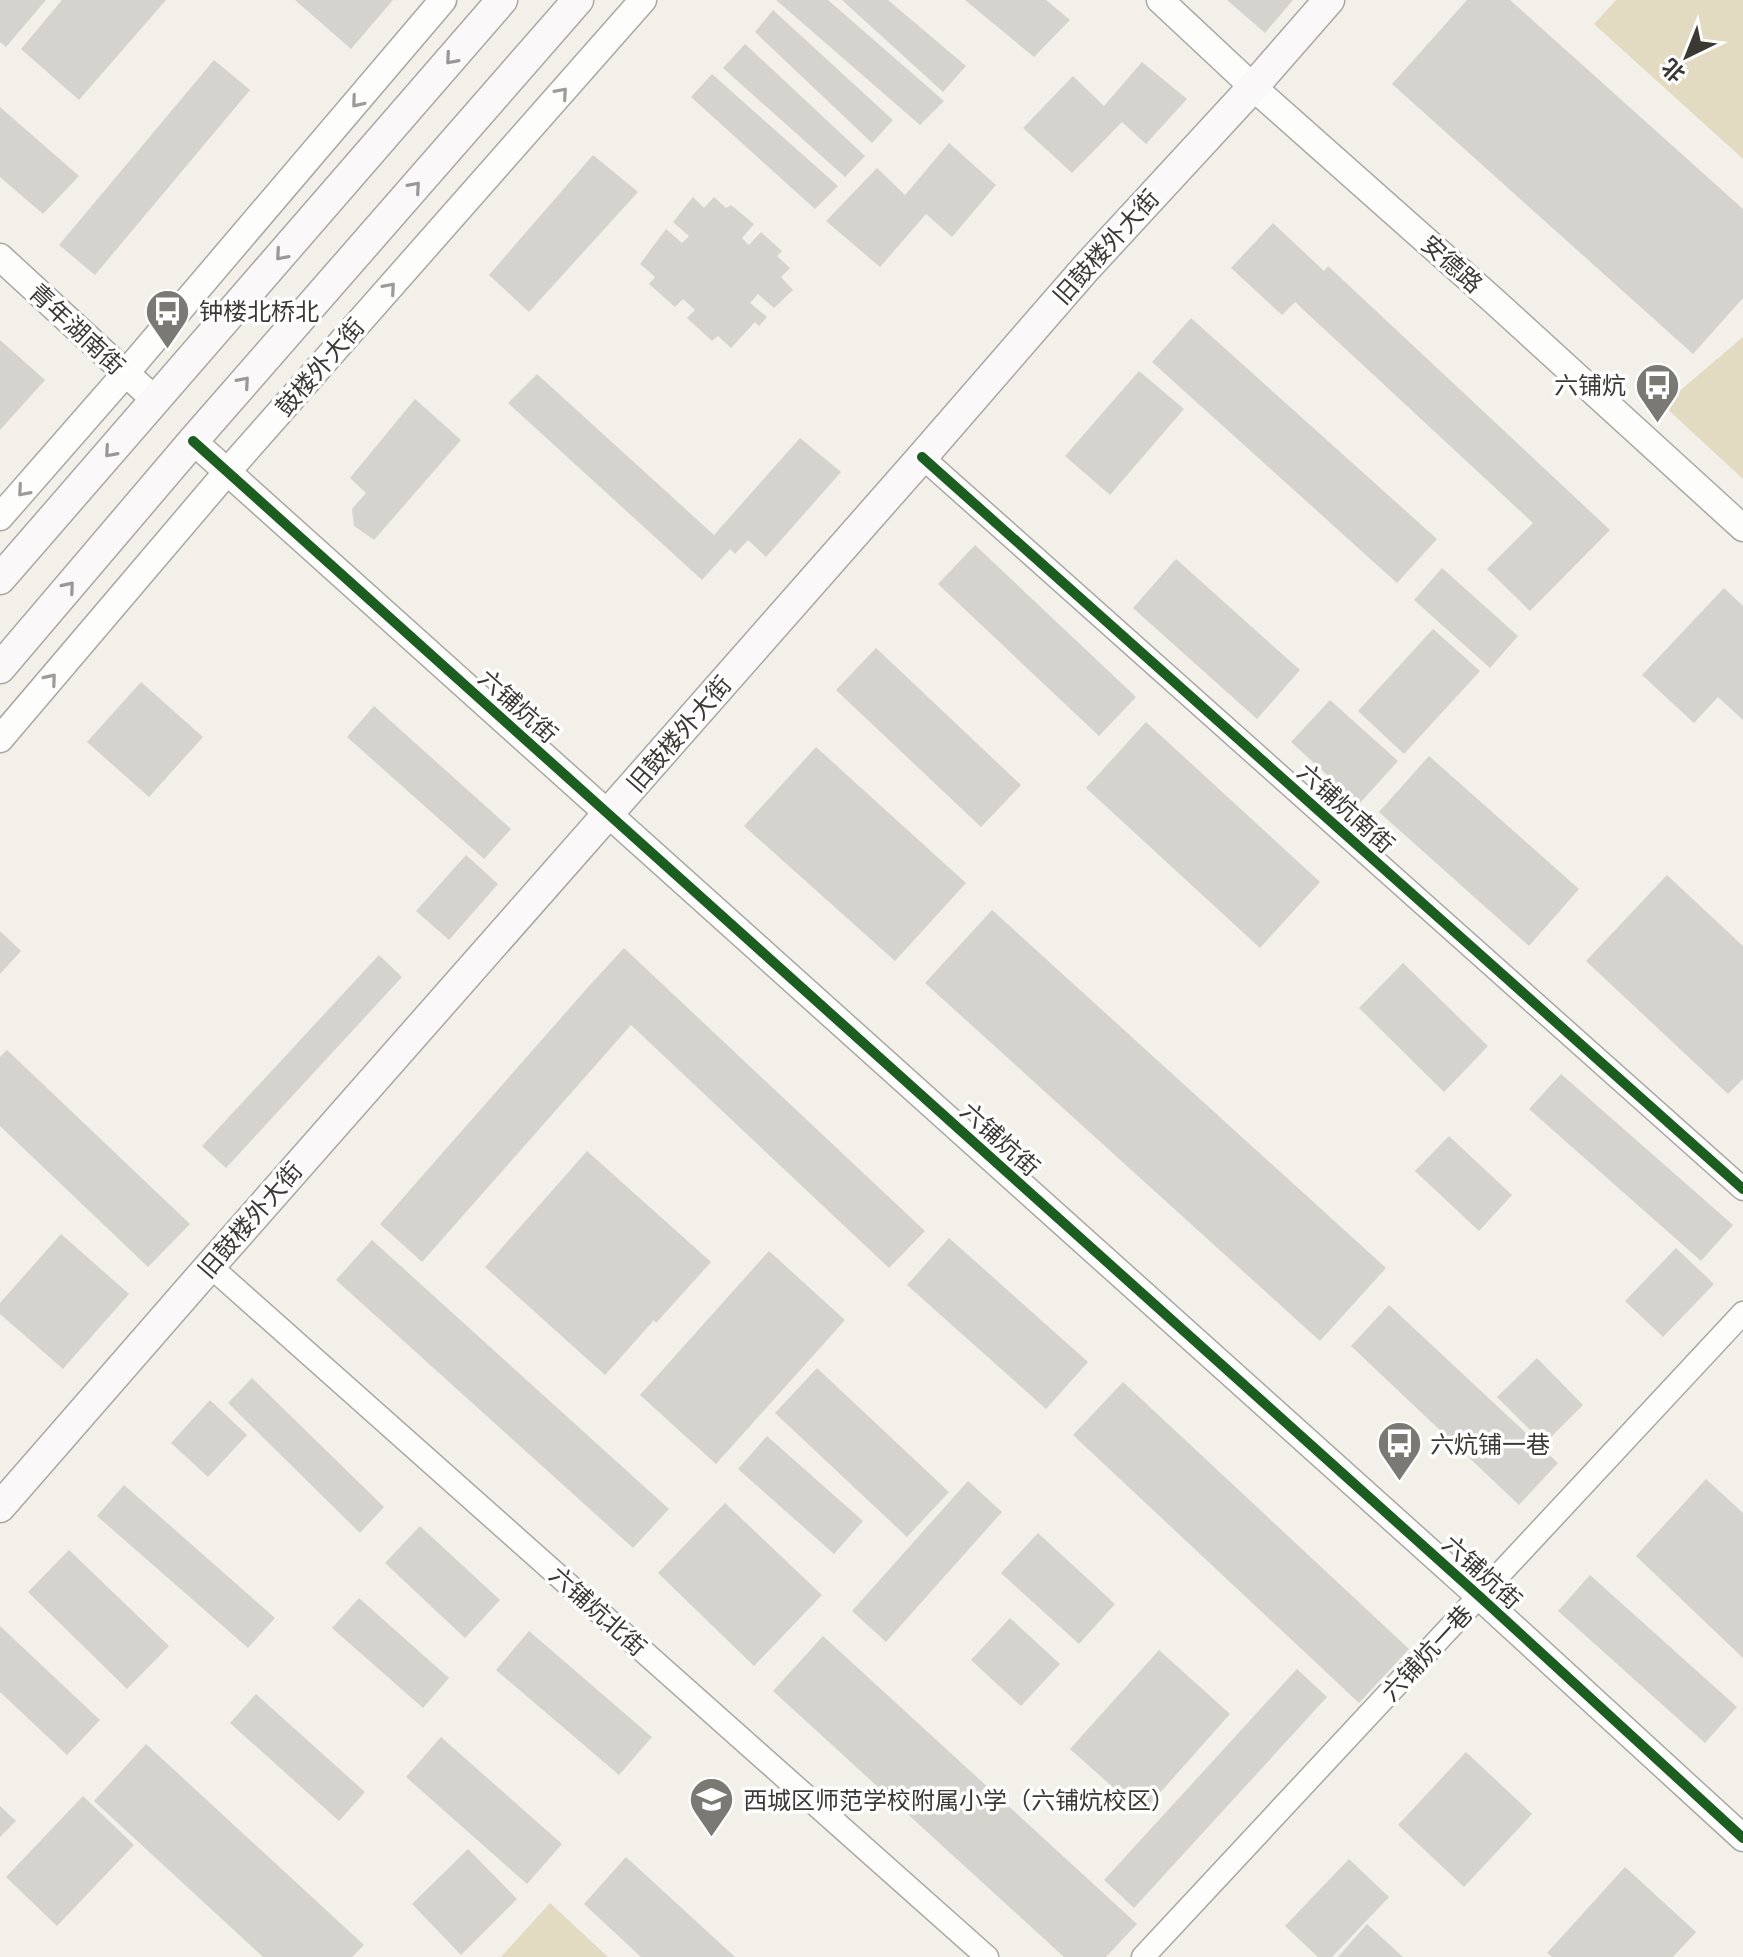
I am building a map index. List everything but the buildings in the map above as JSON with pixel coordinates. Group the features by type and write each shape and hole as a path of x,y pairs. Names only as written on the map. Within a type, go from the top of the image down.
{"main road":[{"path":"0,579 502,0"},
{"name":"鼓楼外大街","path":"0,668 193,441 578,0"},
{"name":"旧鼓楼外大街","path":"0,1507 1076,279 1329,0"}],"street":[{"path":"0,517 443,0"},
{"name":"鼓楼外大街","path":"0,739 227,472 643,0"},
{"name":"安德路","path":"1160,0 1743,528"},
{"name":"青年湖南街","path":"0,257 155,400"},
{"name":"六铺炕街","path":"193,441 1479,1596 1743,1838"},
{"name":"六铺炕南街","path":"922,457 1743,1189"},
{"name":"六铺炕北街","path":"210,1266 987,1957"},
{"name":"六铺炕一巷","path":"1143,1957 1743,1313"}],"shaded area":[{"path":"1616,0 1743,0 1743,159 1594,24"},
{"path":"1743,337 1743,479 1663,405"},
{"path":"550,1903 608,1957 501,1957"}],"cycle path":[{"path":"193,441 1479,1596 1743,1838"},
{"path":"922,457 1743,1189"}],"place":[{"name":"钟楼北桥北","path":"168,350"},
{"name":"六铺炕","path":"1657,424"},
{"name":"六炕铺一巷","path":"1399,1483"},
{"name":"西城区师范学校附属小学（六铺炕校区）","path":"712,1839"}]}
